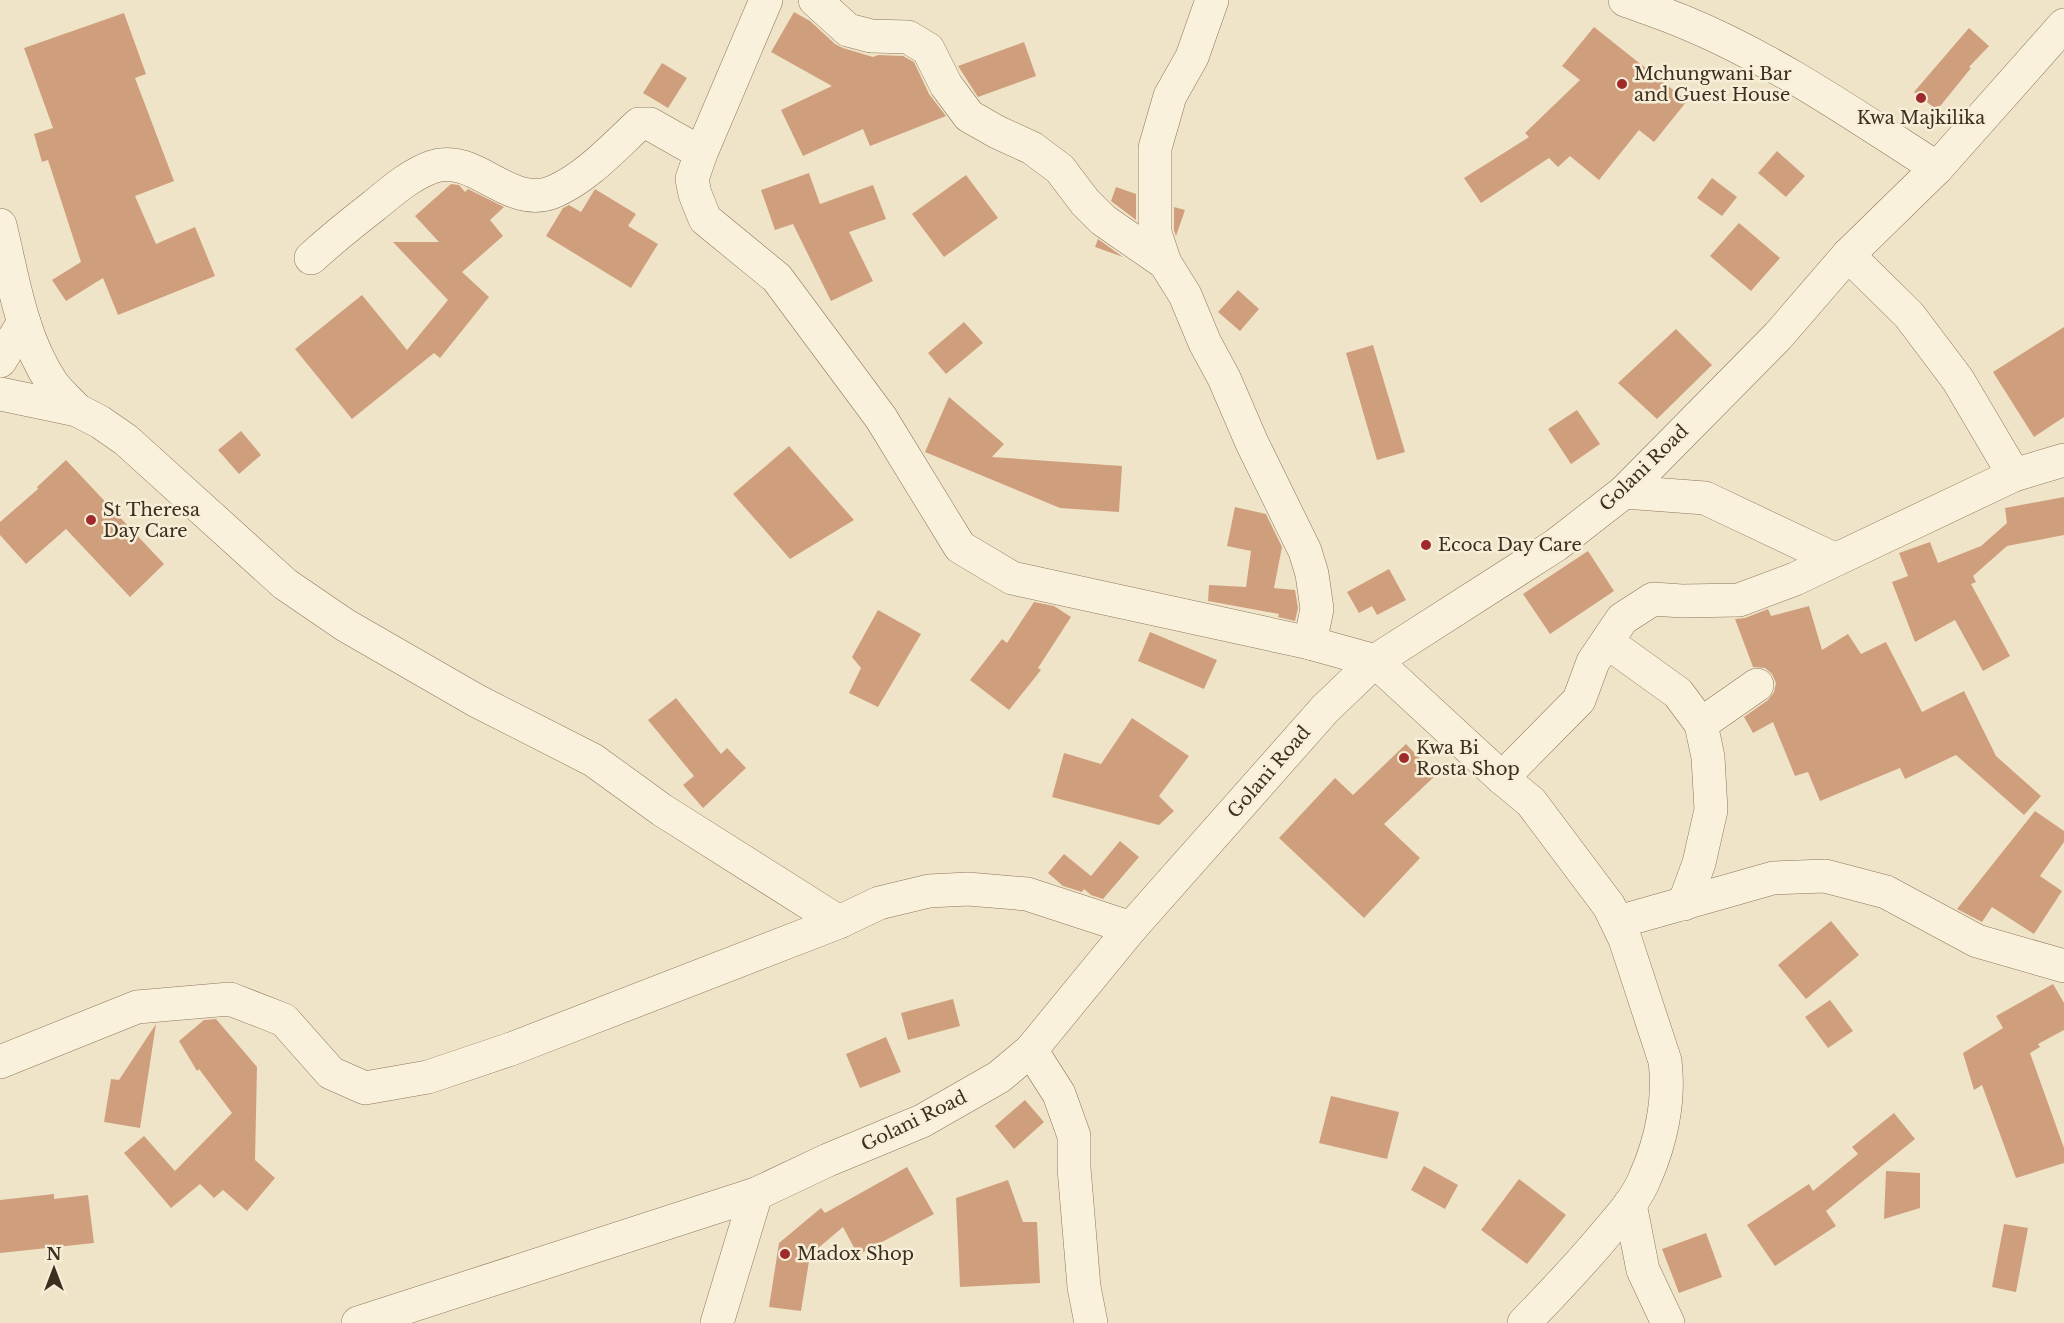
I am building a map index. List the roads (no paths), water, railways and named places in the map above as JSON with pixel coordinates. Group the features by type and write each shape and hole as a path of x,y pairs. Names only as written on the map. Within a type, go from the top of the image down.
{"street":[{"path":"766,0 701,153 693,179 695,194 705,219 777,278 881,418 960,547 1012,578 1310,643 1375,661 1531,802 1609,906 1618,922 1665,1061 1668,1081 1666,1104 1645,1179 1630,1204 1581,1264 1524,1323"},
{"path":"814,0 848,30 871,36 908,37 928,49 946,85 969,116 1032,148 1060,169 1085,202 1103,220 1165,263"},
{"path":"1212,0 1192,57 1170,96 1155,148 1155,233 1165,263 1185,295 1248,435 1305,551 1312,574 1317,609 1310,643"},
{"path":"1624,0 1685,22 1745,51 1832,100 1937,168"},
{"name":"Golani Road","path":"358,1323 756,1194 828,1160 922,1121 999,1077 1031,1050 1131,928 1324,709 1375,661 1556,545 1624,492 1778,336 1848,255 1937,168 2064,25"},
{"path":"311,258 405,181 433,167 452,165 474,170 514,192 528,195 552,192 592,168 639,124 650,124 701,153"},
{"path":"0,225 24,322 38,358 53,384 77,410"},
{"path":"1848,255 1909,315 1958,380 2014,475"},
{"path":"0,361 24,322"},
{"path":"0,394 77,410 100,422 126,440 285,585 345,625 477,701 593,760 662,810 839,922"},
{"path":"1502,778 1579,700 1593,662 1622,619 1653,599 1738,600 1794,579 2014,475 2064,460"},
{"path":"1624,492 1705,498 1834,559"},
{"path":"1607,642 1678,693 1701,724 1708,757 1711,810 1700,863 1684,904"},
{"path":"1701,724 1757,685"},
{"path":"1618,922 1773,878 1825,876 1886,892 1977,941 2064,966"},
{"path":"0,1062 137,1007 230,999 284,1020 331,1073 365,1089 428,1077 511,1049 839,922 879,903 928,891 968,889 1027,894 1131,928"},
{"path":"1031,1050 1059,1094 1074,1136 1074,1168 1082,1263 1091,1323"},
{"path":"717,1323 756,1194"},
{"path":"1630,1204 1643,1270 1668,1323"}],"place":[{"name":"Mchungwani Bar and Guest House","path":"1622,84"},
{"name":"Kwa Majkilika","path":"1921,98"},
{"name":"St Theresa Day Care","path":"91,520"},
{"name":"Ecoca Day Care","path":"1426,545"},
{"name":"Kwa Bi Rosta Shop","path":"1404,758"},
{"name":"Madox Shop","path":"785,1254"}]}
